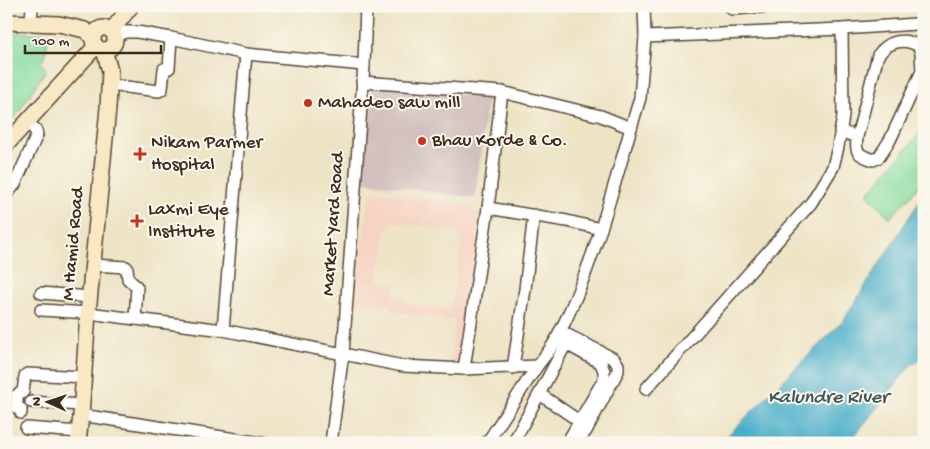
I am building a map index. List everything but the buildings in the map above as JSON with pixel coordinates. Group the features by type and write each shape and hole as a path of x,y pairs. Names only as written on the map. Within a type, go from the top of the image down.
{"main road":[{"path":"6,22 59,24 85,30 98,45 111,48 115,43 114,33 131,6"},
{"path":"98,45 96,31 102,27 109,28 114,33"},
{"path":"6,145 98,45"},
{"name":"M Hamid Road","path":"79,438 89,297 110,71 98,45"}],"street":[{"path":"31,23 32,6"},
{"name":"Market Yard Road","path":"331,443 342,354 364,65 366,6"},
{"path":"513,443 563,338 577,293 601,229 632,128 640,98 645,37 644,6"},
{"path":"732,6 732,9 776,6"},
{"path":"645,37 842,29 924,22"},
{"path":"646,388 811,203 833,167 843,116 842,29"},
{"path":"114,33 137,32 246,54 364,65"},
{"path":"109,85 159,91 162,89 164,70 169,68 171,38"},
{"path":"894,42 910,42 919,46 922,70 890,140 879,157 873,160 858,154 855,149 857,137 878,55 884,47 894,42"},
{"path":"223,330 246,54"},
{"path":"362,82 502,92 601,116 632,128"},
{"path":"464,370 488,208 502,92"},
{"path":"6,195 15,184 36,135 36,131 27,122"},
{"path":"840,131 857,137"},
{"path":"488,208 567,221 601,229"},
{"path":"513,368 534,215"},
{"path":"92,265 128,268 128,279 137,287 136,319"},
{"path":"41,293 89,297"},
{"path":"41,310 88,313 223,330 403,366 464,370 537,366"},
{"path":"488,443 537,366 563,338"},
{"path":"563,338 601,363 604,371 604,379 567,443"},
{"path":"563,338 614,359 618,364 618,371 586,431 576,443"},
{"path":"521,443 522,434 564,363"},
{"path":"21,413 21,409 16,406 17,395 23,392 25,376 27,374 84,376"},
{"path":"544,397 579,421"},
{"path":"31,402 262,443"},
{"path":"26,428 79,438"}],"shaded area":[{"path":"373,83 486,98 487,103 475,198 365,182 363,177"},
{"path":"370,191 473,206 473,210 481,211 459,365 450,363 455,321 390,311 391,305 353,300","holes":["395,222 456,231 462,240 451,310 402,302 402,298 394,296 396,284 378,281 386,229"]}],"green space":[{"path":"6,32 49,34 45,57 41,62 46,70 16,116 6,126"},
{"path":"924,123 924,179 890,218 867,194 920,133"}],"water":[{"name":"Kalundre River","path":"924,194 924,356 910,366 849,443 720,443 843,321"}],"place":[{"name":"Mahadeo saw mill","path":"308,103"},
{"name":"Bhau Korde & Co.","path":"422,141"},
{"name":"Nikam Parmer Hospital","path":"140,154"},
{"name":"Laxmi Eye Institute","path":"137,221"}]}
